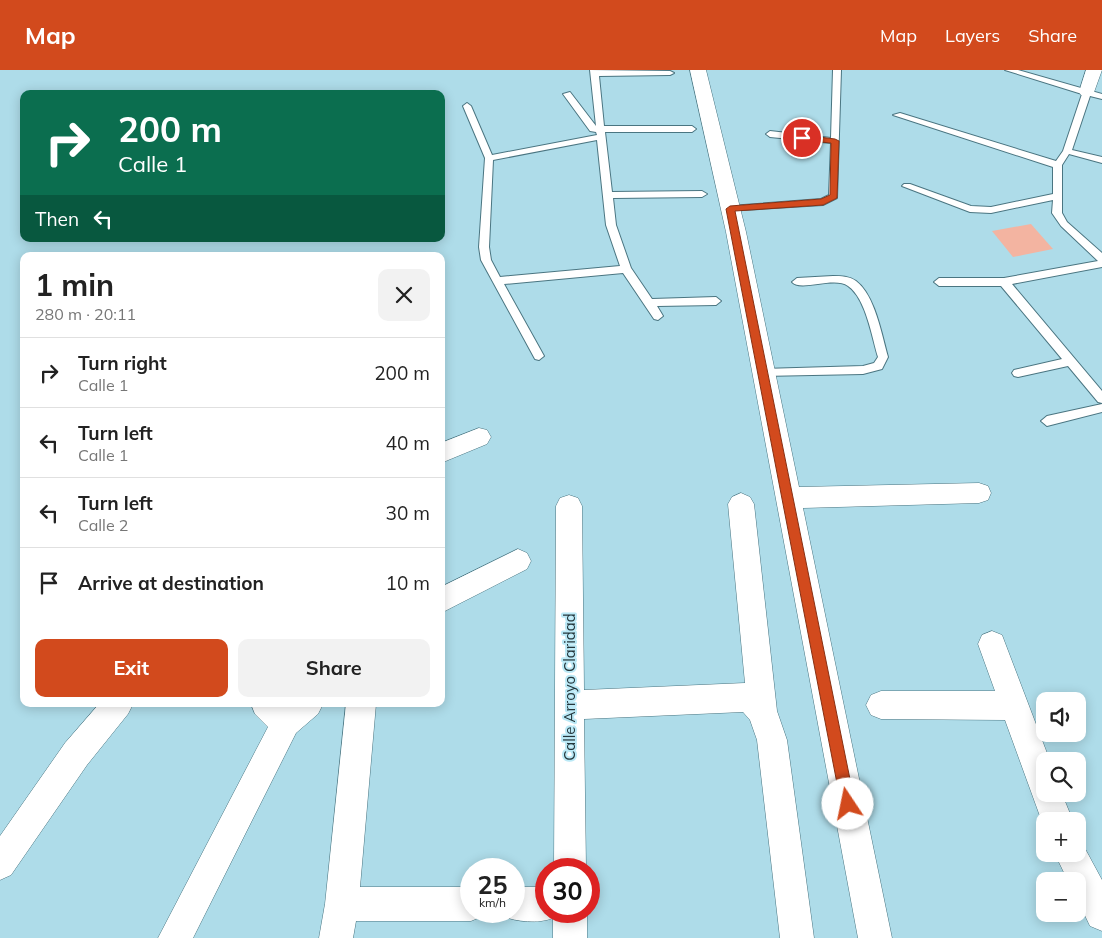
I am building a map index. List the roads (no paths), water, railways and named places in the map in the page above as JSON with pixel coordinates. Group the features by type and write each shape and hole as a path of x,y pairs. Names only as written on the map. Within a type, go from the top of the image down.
{"street":[{"path":"698,70 730,209 875,938"},
{"path":"1094,70 1094,95"},
{"path":"445,451 479,437"},
{"path":"788,498 979,493"},
{"path":"741,504 762,711 772,740 797,938"},
{"name":"Calle Arroyo Claridad","path":"569,506 570,858"},
{"path":"445,599 518,561"},
{"path":"992,644 1036,765"},
{"path":"570,704 749,697 762,711"},
{"path":"881,705 1014,706"},
{"path":"0,864 76,754 115,707"},
{"path":"336,938 342,904 361,707"},
{"path":"175,938 286,710"},
{"path":"1075,862 1102,914"},
{"path":"342,904 460,904"},
{"path":"570,923 570,938"}],"lane":[{"path":"730,209 823,202 834,196 837,70"},
{"path":"1009,70 1094,95 1067,151 1058,165 1057,213 1064,224 1102,259"},
{"path":"658,316 626,269 611,225 595,72 670,72"},
{"path":"567,94 592,129 601,133"},
{"path":"467,106 489,158 484,247 486,260 496,282 538,356"},
{"path":"897,114 1058,165"},
{"path":"489,158 601,133 692,129"},
{"path":"770,134 835,141"},
{"path":"1067,151 1102,160"},
{"path":"907,186 970,209 991,210 1057,196"},
{"path":"608,195 702,194"},
{"path":"939,282 1004,282 1102,264"},
{"path":"496,282 626,269"},
{"path":"763,373 863,370 878,366 883,357 865,300 859,288 846,280 797,282"},
{"path":"1004,282 1102,399"},
{"path":"649,303 716,301"},
{"path":"1018,373 1070,361"},
{"path":"1048,421 1102,408"}]}
